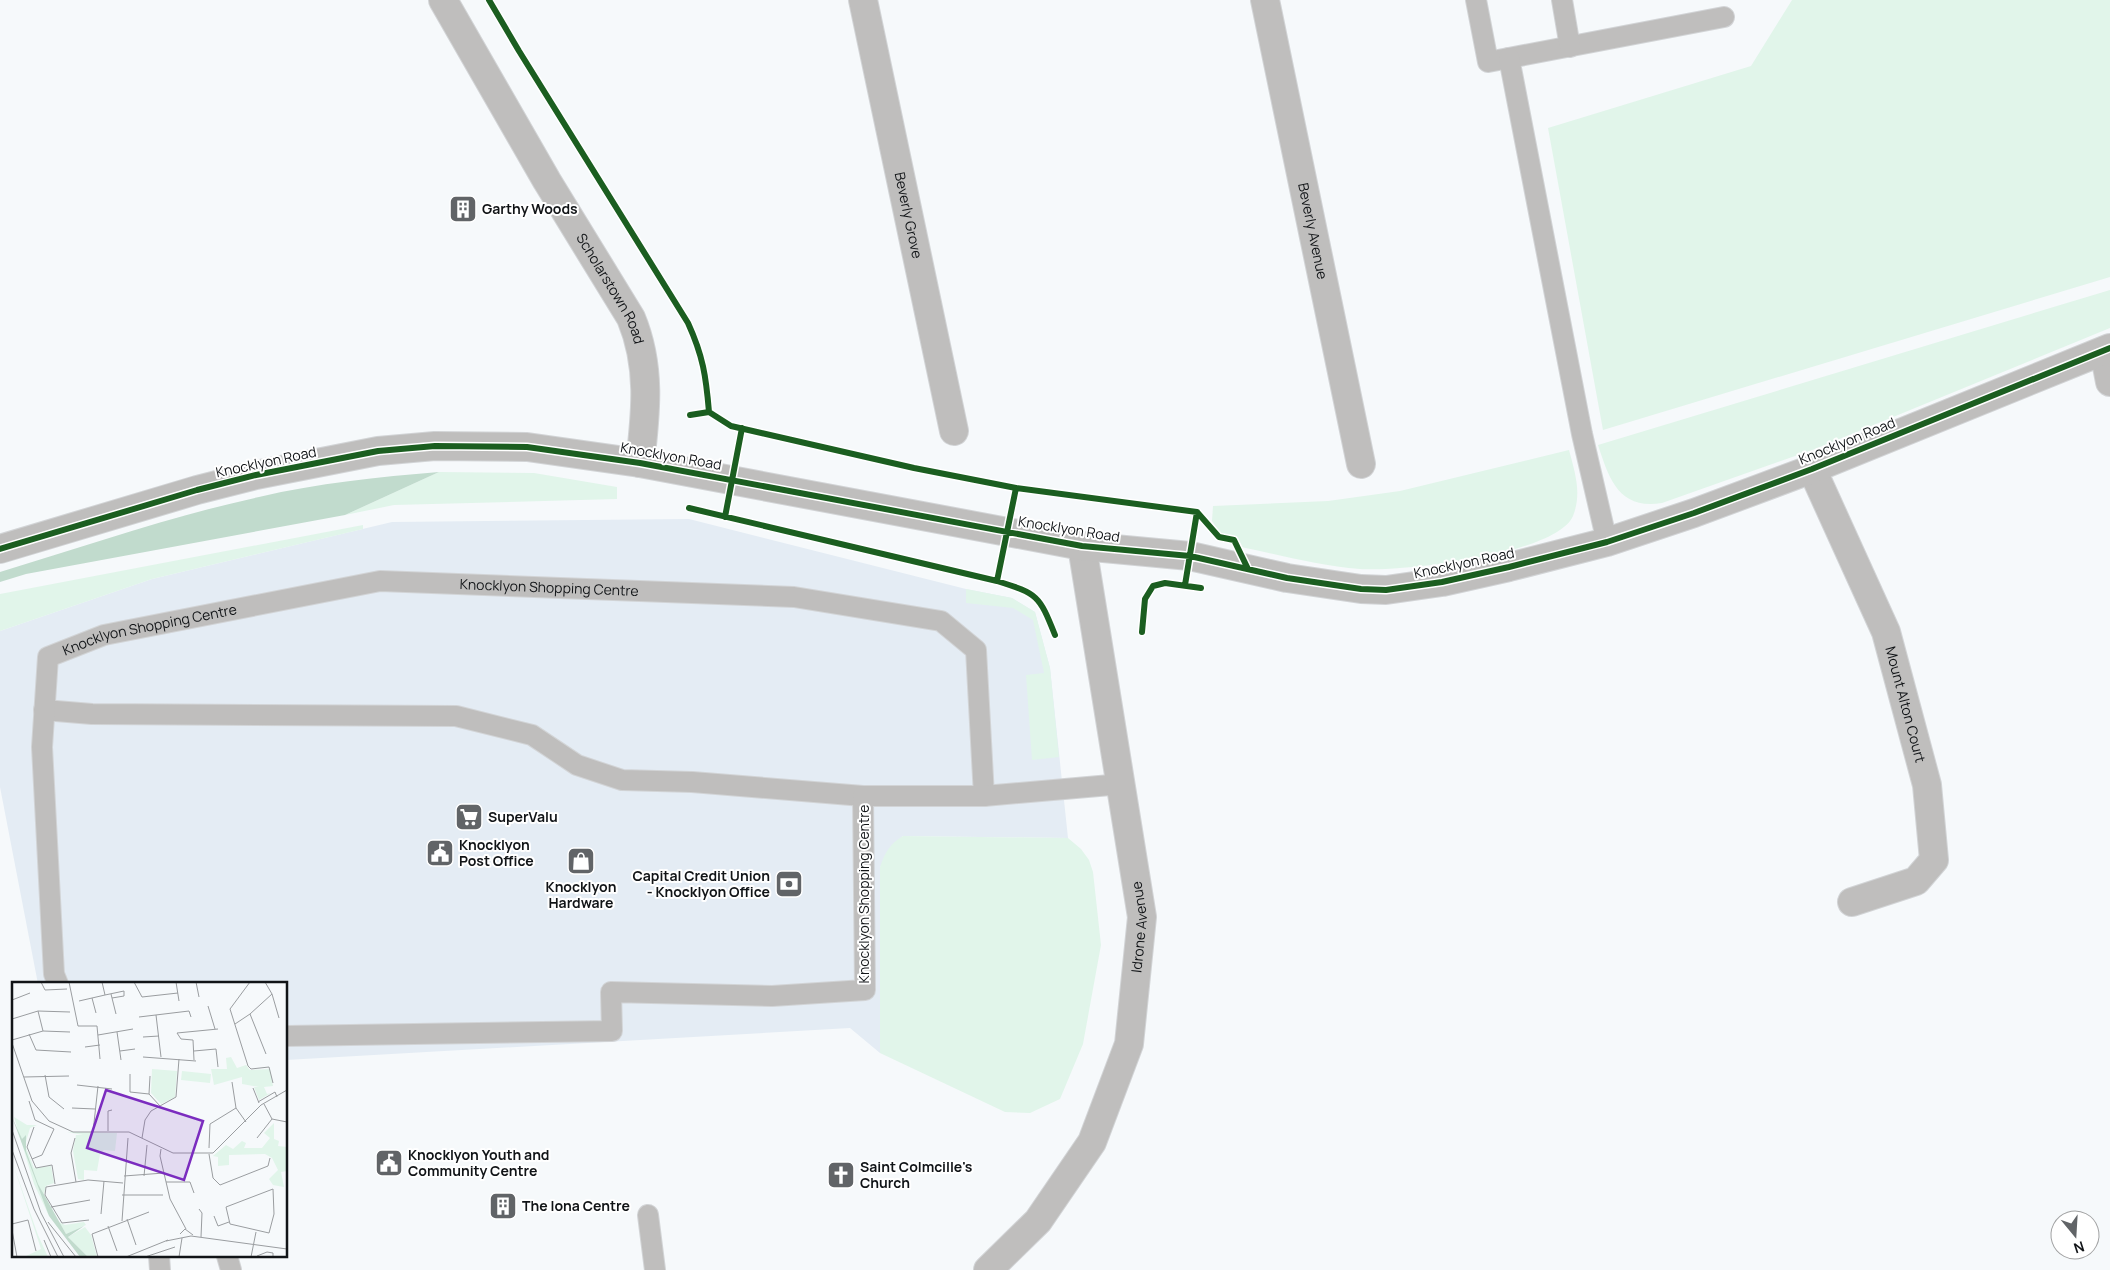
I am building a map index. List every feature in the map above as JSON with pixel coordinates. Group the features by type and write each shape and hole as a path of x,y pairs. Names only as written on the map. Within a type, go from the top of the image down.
{"street":[{"name":"Scholarstown Road","path":"444,0 547,181 631,318 640,339 646,382 640,463"},
{"name":"Beverly Grove","path":"863,0 954,431"},
{"name":"Beverly Avenue","path":"1265,0 1361,464"},
{"name":"Knocklyon Road","path":"0,549 197,490 256,475 378,451 435,446 527,447 640,463 1082,546 1190,556 1287,578 1361,590 1386,590 1442,582 1606,542 1694,513 1812,469 2107,350"},
{"path":"2107,350 2110,382"},
{"name":"Mount Alton Court","path":"1812,469 1886,632 1927,784 1934,860 1916,881 1852,902"},
{"name":"Idrone Avenue","path":"988,1270 1038,1221 1092,1142 1129,1044 1142,917 1082,546"}],"lane":[{"path":"1476,0 1488,62 1724,17"},
{"path":"1562,0 1570,47"},
{"path":"1509,58 1582,434 1606,542"},
{"name":"Knocklyon Shopping Centre","path":"984,796 976,650 941,621 794,597 380,581 104,635 48,657 44,710 92,714 456,716 532,735 577,765 622,780 692,782 863,796 984,796 1122,784"},
{"path":"44,710 42,747 54,974 57,982"},
{"name":"Knocklyon Shopping Centre","path":"288,1036 612,1030 611,992 772,996 865,990 863,796"},
{"path":"648,1215 655,1270"}],"shaded area":[{"path":"689,519 966,589 1012,598 1035,612 1050,668 1068,838 903,836 880,867 880,1053 850,1028 288,1060 288,982 38,982 0,787 0,631 152,579 392,522"}],"green space":[{"path":"1792,0 2110,0 2110,277 1603,430 1548,128 1751,66"},
{"path":"2110,290 2110,328 1815,449 1662,503 1647,504 1635,502 1626,497 1612,480 1598,445"},
{"path":"1569,450 1575,475 1577,499 1573,516 1561,530 1538,541 1509,551 1475,558 1440,564 1380,569 1360,569 1330,565 1241,547 1236,537 1220,533 1212,521 1213,506 1328,501 1400,491"},
{"path":"439,472 534,473 617,487 617,499 394,505 345,515"},
{"path":"439,472 345,515 26,574 0,582 0,572 161,522 226,505 326,484"},
{"path":"363,525 363,529 152,579 0,631 0,594"},
{"path":"966,589 1012,598 1035,612 1050,668 1059,757 1032,760 1026,675 1044,673 1033,620 1013,608 966,603"},
{"path":"903,836 1068,838 1081,849 1089,860 1093,872 1101,945 1083,1044 1060,1099 1030,1113 1005,1112 880,1053 880,867 888,849"}],"cycle path":[{"path":"489,0 688,323 703,366 709,412"},
{"path":"0,549 197,490 256,475 378,451 435,446 527,447 640,463 1082,546 1190,556 1287,578 1361,589 1386,590 1442,582 1509,567 1607,542 1694,513 1812,469 2110,348"},
{"path":"690,415 709,412 731,426 914,468 1016,488 1197,512 1219,537 1234,540 1248,569"},
{"path":"725,517 742,428"},
{"path":"997,581 1016,488"},
{"path":"689,508 1011,585 1029,593 1035,598 1045,612 1055,635"},
{"path":"1185,585 1197,512"},
{"path":"1142,632 1145,599 1153,586 1165,583 1201,588"}],"place":[{"name":"Garthy Woods","path":"463,209"},
{"name":"SuperValu","path":"469,817"},
{"name":"Knocklyon Post Office","path":"440,853"},
{"name":"Knocklyon Hardware","path":"581,861"},
{"name":"Capital Credit Union - Knocklyon Office","path":"789,884"},
{"name":"Knocklyon Youth and Community Centre","path":"389,1163"},
{"name":"Saint Colmcille's Church","path":"841,1175"},
{"name":"The Iona Centre","path":"503,1206"}]}
